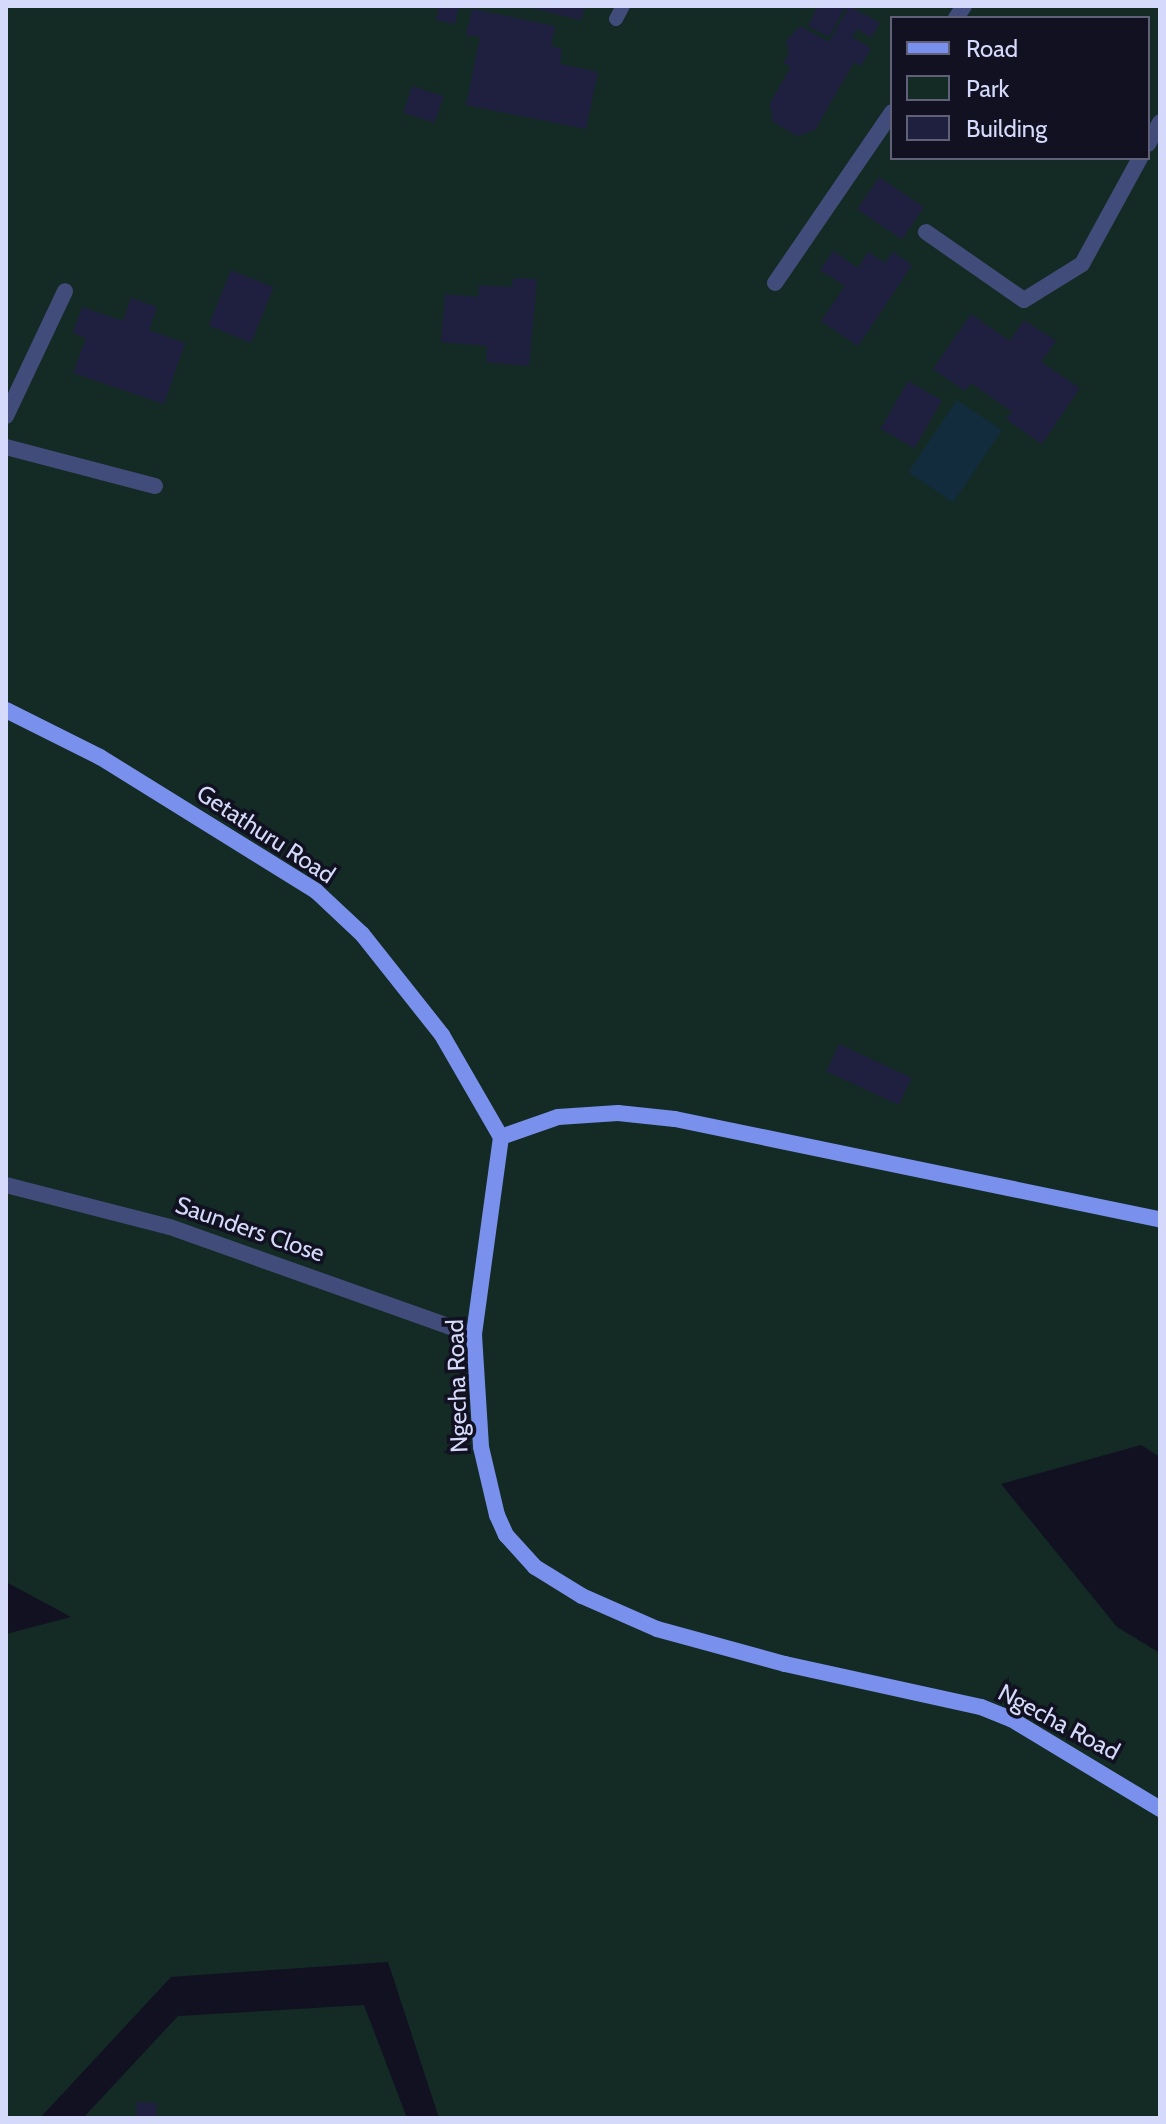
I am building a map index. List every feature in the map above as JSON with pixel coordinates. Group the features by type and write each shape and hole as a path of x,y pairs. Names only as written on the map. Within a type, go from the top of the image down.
{"main road":[{"name":"Getathuru Road","path":"6,710 100,757 316,891 362,934 442,1035 501,1137"},
{"path":"501,1137 558,1117 618,1113 675,1119 1160,1219"},
{"name":"Ngecha Road","path":"501,1137 474,1335 481,1447 497,1515 518,1549 555,1582 672,1633 785,1664 981,1707 1011,1719 1160,1809"}],"street":[{"path":"775,283 890,115"},
{"path":"1150,140 1160,122"},
{"path":"926,232 1024,300 1082,264 1139,160"},
{"path":"6,416 65,291"},
{"path":"6,447 155,486"},
{"name":"Saunders Close","path":"6,1185 170,1227 474,1335"}],"green space":[{"path":"6,6 1160,6 1160,1457 1141,1445 1001,1484 1117,1627 1160,1653 1160,2118 439,2118 388,1962 171,1977 40,2118 6,2118 6,1634 71,1617 6,1582"},
{"path":"364,2005 407,2118 83,2118 178,2016"}],"water":[{"path":"957,400 1002,430 953,502 908,472"}],"building":[{"path":"439,6 459,6 455,24 436,20"},
{"path":"523,6 585,6 581,20"},
{"path":"818,6 846,6 829,37 808,26"},
{"path":"849,6 880,23 871,38 857,29 852,37 871,48 861,66 854,62 815,130 797,136 773,122 770,103 791,67 783,63 789,53 786,41 800,26 829,42"},
{"path":"472,9 555,26 551,46 562,49 560,64 598,72 586,129 466,105 480,37 466,35"},
{"path":"412,86 443,96 435,123 403,113"},
{"path":"879,177 924,207 902,240 857,209"},
{"path":"833,251 858,268 868,252 885,263 893,252 912,265 858,346 821,321 845,286 820,270"},
{"path":"231,270 274,287 251,343 209,326"},
{"path":"513,278 537,279 529,366 486,362 487,346 441,342 445,294 478,297 479,285 512,287"},
{"path":"131,298 157,307 149,330 185,343 164,404 73,373 86,338 73,333 82,307 123,321"},
{"path":"971,314 1010,341 1024,320 1056,341 1041,362 1080,388 1042,444 1006,419 1012,412 971,383 965,391 933,369"},
{"path":"908,381 942,400 914,448 880,429"},
{"path":"839,1044 912,1078 899,1105 826,1071"},
{"path":"137,2102 157,2103 156,2118 136,2118"}]}
